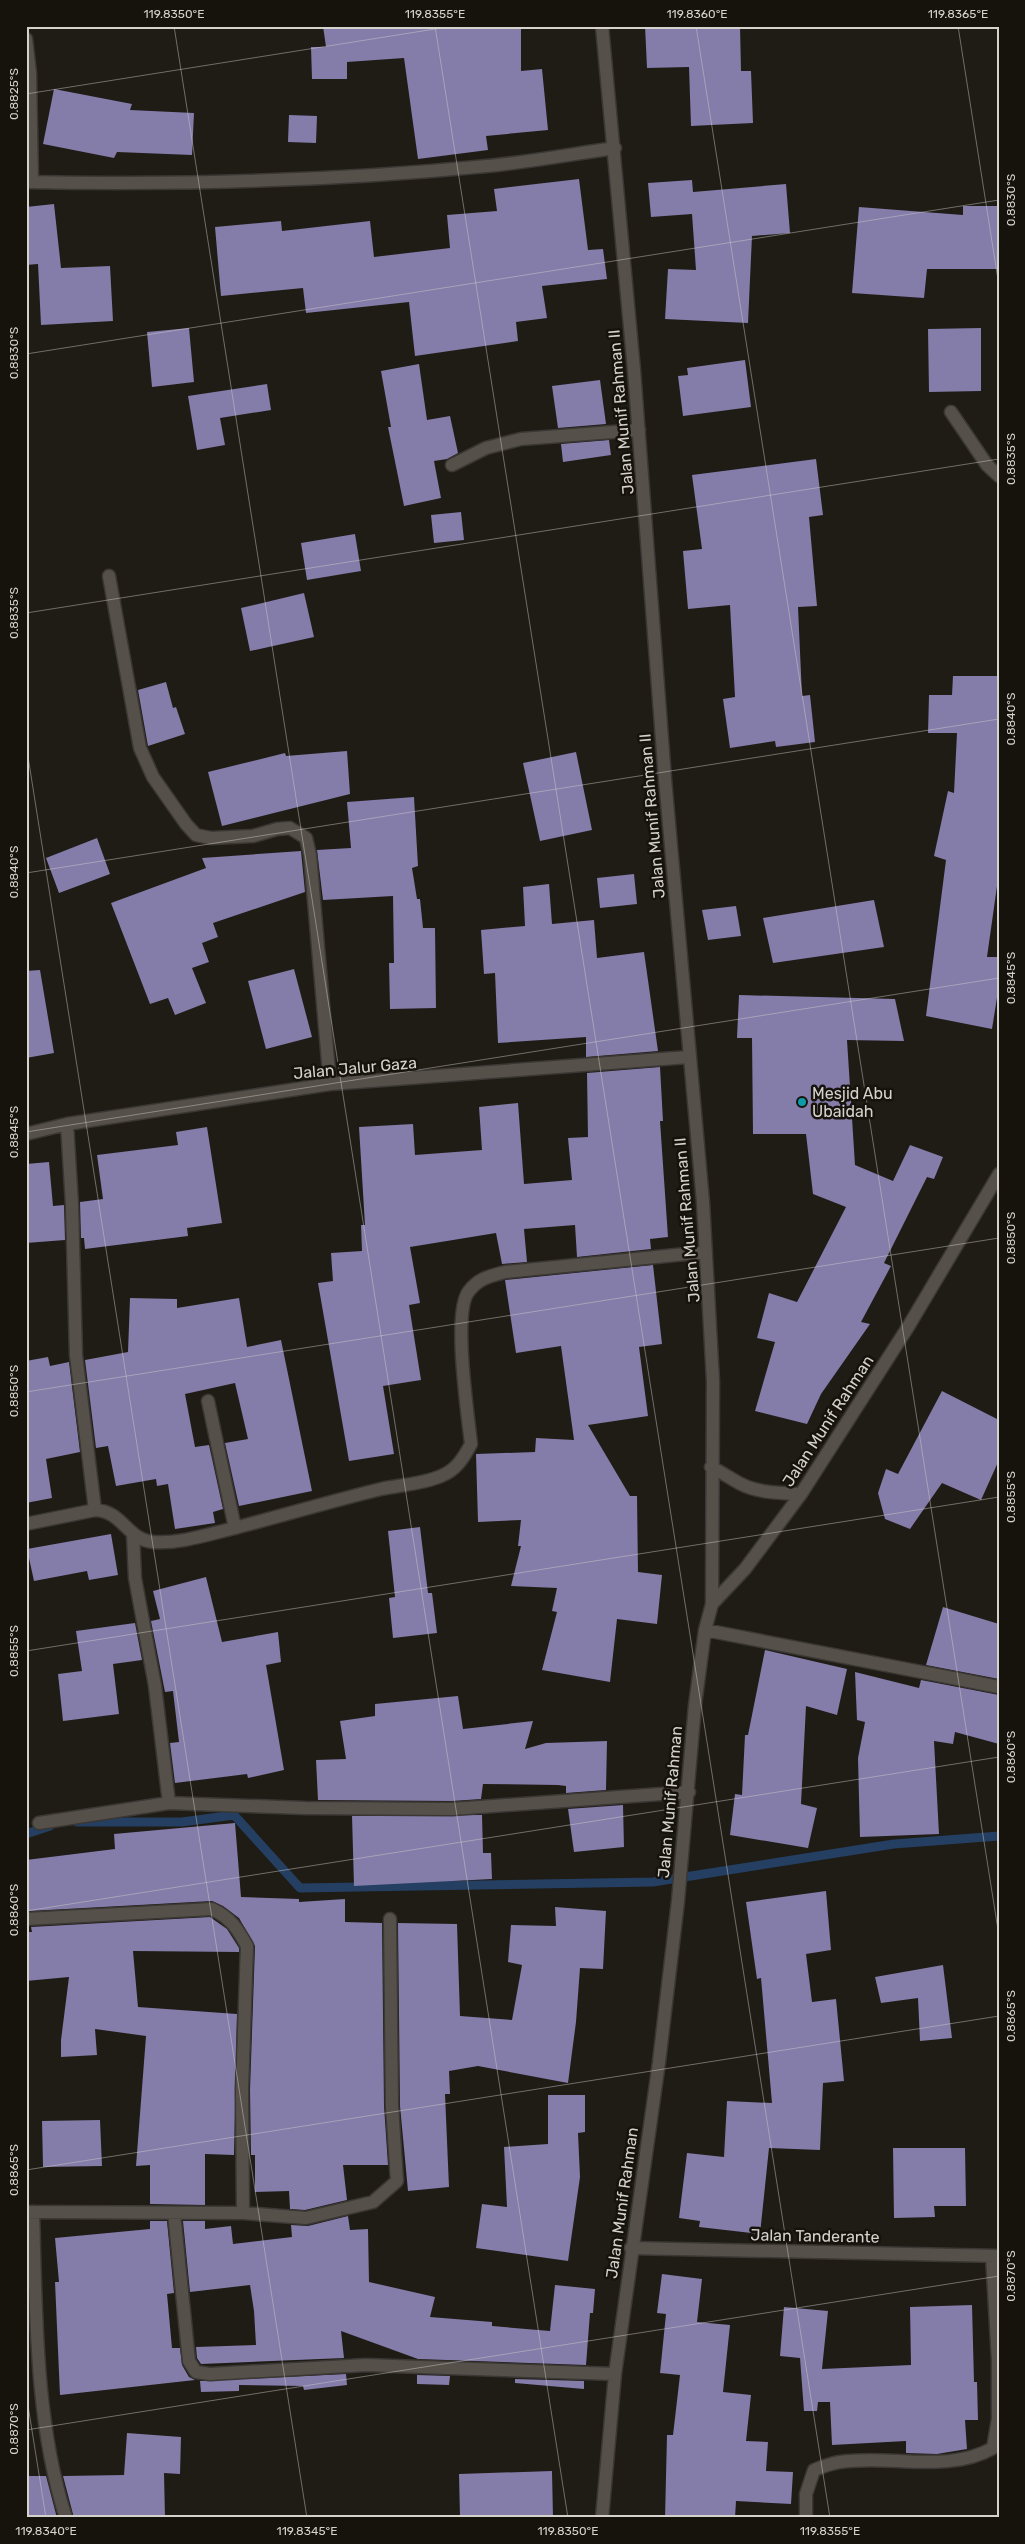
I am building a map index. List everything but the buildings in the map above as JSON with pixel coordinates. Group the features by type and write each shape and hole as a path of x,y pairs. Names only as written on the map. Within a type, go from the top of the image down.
{"street":[{"name":"Jalan Munif Rahman II","path":"602,26 615,148 639,430 706,1252 714,1381 711,1467 712,1604"},
{"path":"26,39 30,73 29,182 216,183 304,179 489,166 615,148"},
{"path":"951,412 987,466 999,476"},
{"path":"452,465 486,448 512,441 639,430"},
{"path":"109,576 140,748 153,777 186,824 196,835 211,838 253,836 277,829 290,828 306,838 311,864 330,1084"},
{"name":"Jalan Jalur Gaza","path":"26,1134 67,1124 330,1084 689,1057"},
{"path":"67,1124 72,1205 76,1355 95,1510"},
{"name":"Jalan Munif Rahman","path":"602,2518 615,2374 631,2248 659,2062 678,1901 689,1792 695,1705 705,1630 712,1604 745,1569 801,1494 908,1327 999,1174"},
{"path":"26,1524 95,1510 105,1510 115,1514 133,1534 151,1542 170,1541 235,1528 382,1489 439,1477 454,1469 464,1459 470,1444 462,1338 463,1304 467,1292 481,1278 506,1272 706,1252"},
{"path":"208,1401 235,1528"},
{"path":"711,1467 740,1484 759,1490 779,1494 801,1494"},
{"path":"133,1534 135,1578 155,1686 169,1803"},
{"path":"705,1630 999,1687"},
{"path":"39,1823 169,1803 315,1809 452,1810 689,1792"},
{"path":"26,1919 212,1909 226,1916 239,1932 246,1946 242,2090 243,2213"},
{"path":"66,2518 52,2461 41,2382 29,2212 243,2213 306,2218 373,2202 397,2181 392,2106 390,1919"},
{"path":"174,2213 190,2361 196,2372 210,2374 366,2365 615,2374"},
{"name":"Jalan Tanderante","path":"631,2248 995,2256"},
{"path":"806,2518 806,2494 814,2470 840,2462 940,2461 979,2456 993,2448 998,2420 995,2256"}],"waterway":[{"path":"77,1822 182,1822 234,1815 300,1888 653,1882 894,1844 999,1836"},
{"path":"26,1834 50,1826"}],"place":[{"name":"Mesjid Abu Ubaidah","path":"802,1102"}]}
